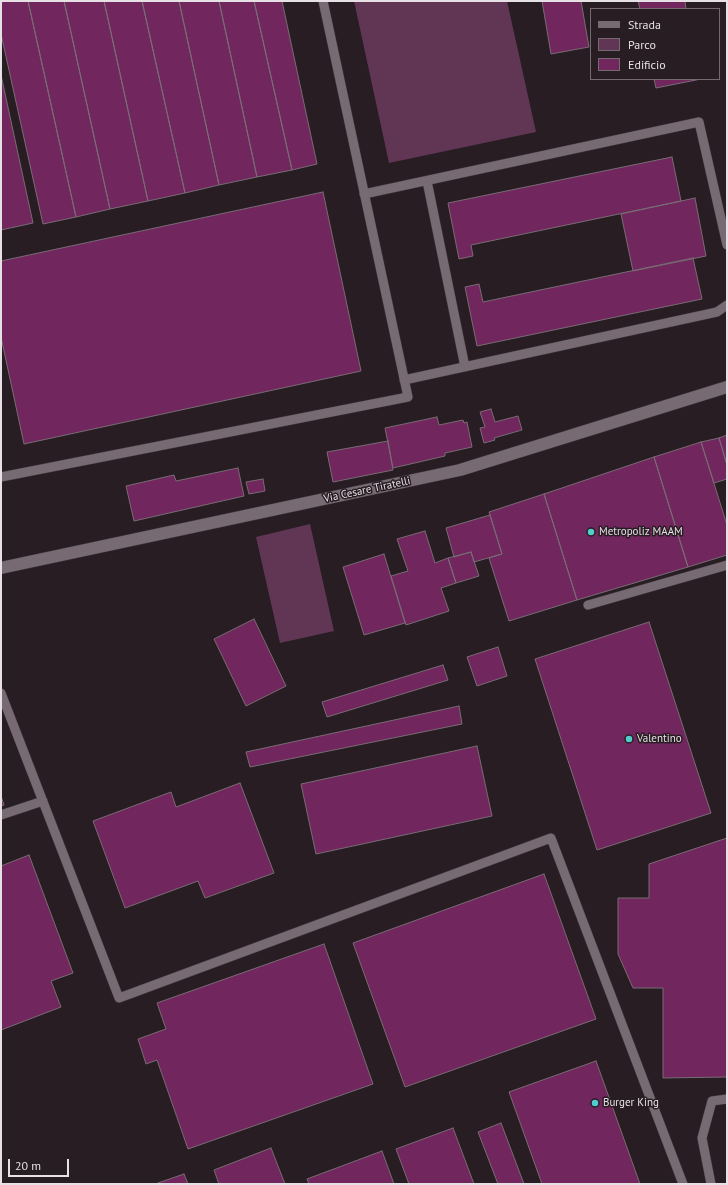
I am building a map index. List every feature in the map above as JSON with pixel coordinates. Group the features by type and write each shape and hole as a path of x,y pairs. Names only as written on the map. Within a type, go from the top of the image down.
{"street":[{"name":"Via Cesare Tiratelli","path":"1,568 460,470 727,388"}],"lane":[{"path":"1,477 408,397 323,1"},
{"path":"364,194 699,122 727,245"},
{"path":"427,180 465,367"},
{"path":"404,380 717,312 727,305"},
{"path":"588,605 727,565"},
{"path":"1,693 118,998 551,838 683,1184"},
{"path":"1,815 43,801"},
{"path":"711,1184 702,1138 712,1101 727,1099"}],"green space":[{"path":"354,1 507,1 536,132 389,163"},
{"path":"310,524 334,631 280,643 256,537"}],"building":[{"path":"1,1 28,1 76,217 43,224 1,34"},
{"path":"28,1 64,1 110,209 76,217"},
{"path":"64,1 104,1 148,201 110,209"},
{"path":"104,1 142,1 185,193 148,201"},
{"path":"142,1 179,1 219,185 185,193"},
{"path":"179,1 219,1 257,177 219,185"},
{"path":"219,1 254,1 292,170 257,177"},
{"path":"254,1 282,1 317,164 292,170"},
{"path":"542,1 581,1 589,47 551,54"},
{"path":"638,1 685,1 686,8 640,8"},
{"path":"1,75 33,223 1,230"},
{"path":"654,80 696,80 656,88"},
{"path":"672,157 681,201 471,245 473,256 459,259 448,203"},
{"path":"323,192 361,371 24,444 1,337 1,261"},
{"path":"695,198 706,256 633,271 621,214"},
{"path":"693,258 702,299 477,346 465,287 479,284 483,302"},
{"path":"491,409 495,422 518,416 522,430 494,438 495,440 484,443 480,428 485,427 480,412"},
{"path":"437,417 439,425 463,420 464,423 467,422 472,447 445,453 445,456 393,468 385,428"},
{"path":"727,435 727,465 719,438"},
{"path":"719,438 727,465 727,479 714,483 701,442"},
{"path":"388,441 393,470 333,482 327,452"},
{"path":"701,442 727,525 727,555 688,567 654,457"},
{"path":"654,457 688,567 577,600 544,494"},
{"path":"238,468 244,496 134,521 126,486 174,475 176,481"},
{"path":"263,479 265,491 249,494 246,482"},
{"path":"544,494 577,600 509,621 489,558 502,554 489,512"},
{"path":"490,515 502,554 474,562 471,552 454,557 446,528"},
{"path":"425,531 435,563 448,558 456,583 441,588 449,611 406,625 391,576 408,571 397,539"},
{"path":"471,552 479,576 456,583 448,558"},
{"path":"384,554 405,623 364,635 343,567"},
{"path":"254,619 286,686 246,706 214,639"},
{"path":"649,622 711,813 597,850 535,659"},
{"path":"498,647 507,676 477,686 467,657"},
{"path":"443,665 448,680 327,717 322,702"},
{"path":"459,706 462,724 250,767 246,752"},
{"path":"477,746 492,816 316,854 301,784"},
{"path":"240,783 274,873 205,898 198,881 125,908 93,821 171,792 176,807"},
{"path":"1,796 4,805 1,806"},
{"path":"727,838 727,1077 663,1078 663,988 633,988 618,954 618,898 649,898 649,864"},
{"path":"29,855 73,973 51,981 61,1007 1,1030 1,866"},
{"path":"544,874 596,1019 405,1087 353,943"},
{"path":"324,944 373,1084 188,1149 157,1060 146,1064 138,1039 166,1029 157,1003"},
{"path":"596,1061 640,1184 542,1184 509,1092"},
{"path":"501,1123 524,1184 498,1184 478,1132"},
{"path":"453,1128 474,1184 409,1184 396,1149"},
{"path":"271,1148 285,1184 219,1184 214,1170"},
{"path":"382,1151 394,1184 309,1184 307,1179"},
{"path":"184,1174 188,1184 155,1184"}],"place":[{"name":"Metropoliz MAAM","path":"591,532"},
{"name":"Valentino","path":"629,739"},
{"name":"Burger King","path":"595,1103"}]}
